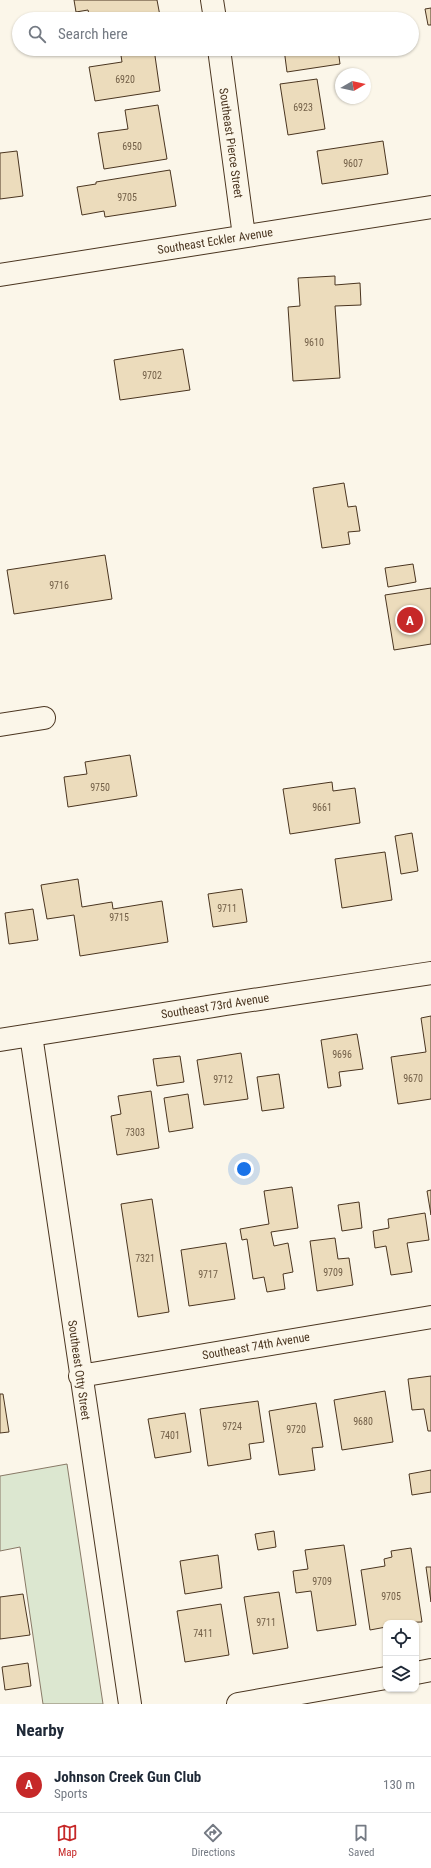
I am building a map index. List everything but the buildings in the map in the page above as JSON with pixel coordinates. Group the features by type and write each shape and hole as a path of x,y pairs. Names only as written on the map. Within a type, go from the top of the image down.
{"street":[{"path":"212,0 213,12"},
{"name":"Southeast Pierce Street","path":"220,56 244,236"},
{"name":"Southeast Eckler Avenue","path":"0,275 431,207"},
{"path":"0,725 44,718"},
{"name":"Southeast 73rd Avenue","path":"0,1040 431,973"},
{"name":"Southeast Otty Street","path":"31,1035 80,1376 130,1704"},
{"name":"Southeast 74th Avenue","path":"80,1376 431,1317"},
{"path":"419,1672 431,1670"},
{"path":"238,1704 383,1679"}],"green space":[{"path":"67,1464 103,1704 43,1704 20,1547 0,1551 0,1476"}],"place":[{"name":"Johnson Creek Gun Club","path":"410,620"}]}
